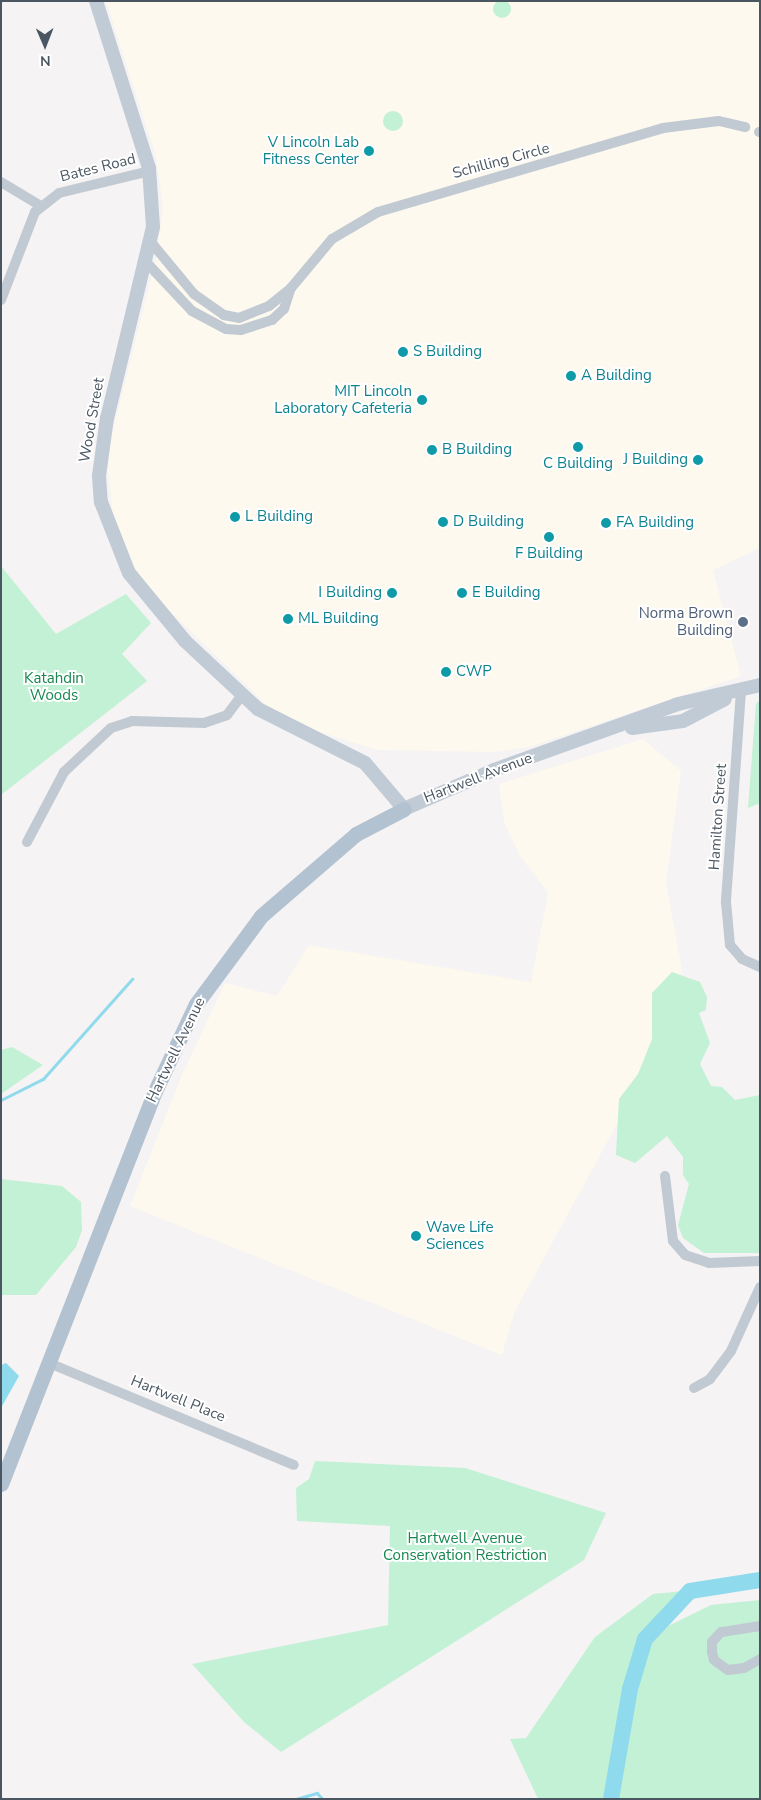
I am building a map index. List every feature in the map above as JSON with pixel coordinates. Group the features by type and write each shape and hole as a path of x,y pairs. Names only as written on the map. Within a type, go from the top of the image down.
{"main road":[{"name":"Hartwell Avenue","path":"1,1484 155,1091 196,1004 250,930 287,892 356,834 404,809"}],"street":[{"name":"Wood Street","path":"96,1 150,171 150,241 107,418 99,476 101,502 115,546 142,594 242,695 293,730 365,763 404,809"},
{"name":"Schilling Circle","path":"150,241 194,294 224,314 254,314 291,288 332,239 378,212 663,128 719,121 745,127"},
{"name":"Bates Road","path":"1,300 26,228 41,206 59,193 150,171"},
{"path":"1,182 41,206"},
{"name":"Schilling Circle","path":"146,262 192,311 226,329 241,330 272,320 284,309 291,288"},
{"path":"741,691 760,685"},
{"name":"Hartwell Avenue","path":"404,809 494,770 608,732 678,704 741,691"},
{"name":"Hartwell Avenue","path":"608,732 683,721 741,691"},
{"name":"Hamilton Street","path":"741,691 726,902 730,945 742,959 760,967"},
{"path":"27,842 64,772 112,728 132,721 204,723 227,715 242,695"},
{"path":"665,1176 673,1241 685,1255 709,1263 760,1261"},
{"path":"694,1388 710,1379 731,1351 760,1286"},
{"name":"Hartwell Place","path":"49,1363 294,1465"},
{"path":"760,1626 730,1628 712,1642 714,1660 728,1670 744,1668 760,1659"}],"shaded area":[{"path":"106,1 760,1 760,548 713,570 741,676 529,747 493,752 377,750 304,727 267,705 144,586 125,555 113,516 108,470 110,442 156,260 163,208 156,156"},
{"path":"643,739 681,771 666,883 682,970 662,1011 677,1014 514,1313 502,1355 130,1206 182,1075 225,983 277,996 309,945 531,982 548,893 520,856 504,822 499,784"}],"green space":[{"path":"498,0 506,0 511,5 509,16 498,18 493,13 493,5"},
{"path":"393,111 400,114 403,121 400,128 393,131 386,128 383,121 386,114"},
{"name":"Katahdin Woods","path":"1,566 56,634 126,594 151,623 122,654 147,681 1,795"},
{"path":"760,700 760,803 748,808 756,704"},
{"path":"672,972 700,982 707,997 706,1010 699,1013 710,1043 700,1064 711,1086 722,1087 735,1100 760,1095 760,1253 704,1253 683,1238 678,1225 689,1184 683,1175 683,1157 667,1136 635,1163 616,1155 619,1099 638,1074 652,1039 652,993"},
{"path":"12,1047 43,1065 1,1094 1,1050"},
{"path":"1,1179 62,1186 81,1202 82,1230 76,1247 36,1295 1,1295"},
{"name":"Hartwell Avenue Conservation Restriction","path":"315,1461 465,1468 606,1513 584,1560 281,1752 244,1722 192,1664 388,1625 390,1526 297,1521 296,1488 309,1479"},
{"path":"704,1589 660,1625 664,1628 711,1605 760,1600 760,1799 538,1799 510,1739 526,1738 595,1637 653,1594"}],"water":[{"path":"6,1363 19,1376 1,1408 1,1365"}],"waterway":[{"path":"1,1100 43,1079 132,979"},
{"path":"611,1799 630,1689 645,1639 690,1591 760,1580"},
{"path":"296,1799 317,1793 323,1799"}],"place":[{"name":"V Lincoln Lab Fitness Center","path":"369,151"},
{"name":"S Building","path":"403,352"},
{"name":"A Building","path":"571,376"},
{"name":"MIT Lincoln Laboratory Cafeteria","path":"422,400"},
{"name":"C Building","path":"578,447"},
{"name":"B Building","path":"432,450"},
{"name":"J Building","path":"698,460"},
{"name":"L Building","path":"235,517"},
{"name":"D Building","path":"443,522"},
{"name":"FA Building","path":"606,523"},
{"name":"F Building","path":"549,537"},
{"name":"I Building","path":"392,593"},
{"name":"E Building","path":"462,593"},
{"name":"ML Building","path":"288,619"},
{"name":"Norma Brown Building","path":"743,622"},
{"name":"CWP","path":"446,672"},
{"name":"Wave Life Sciences","path":"416,1236"}]}
